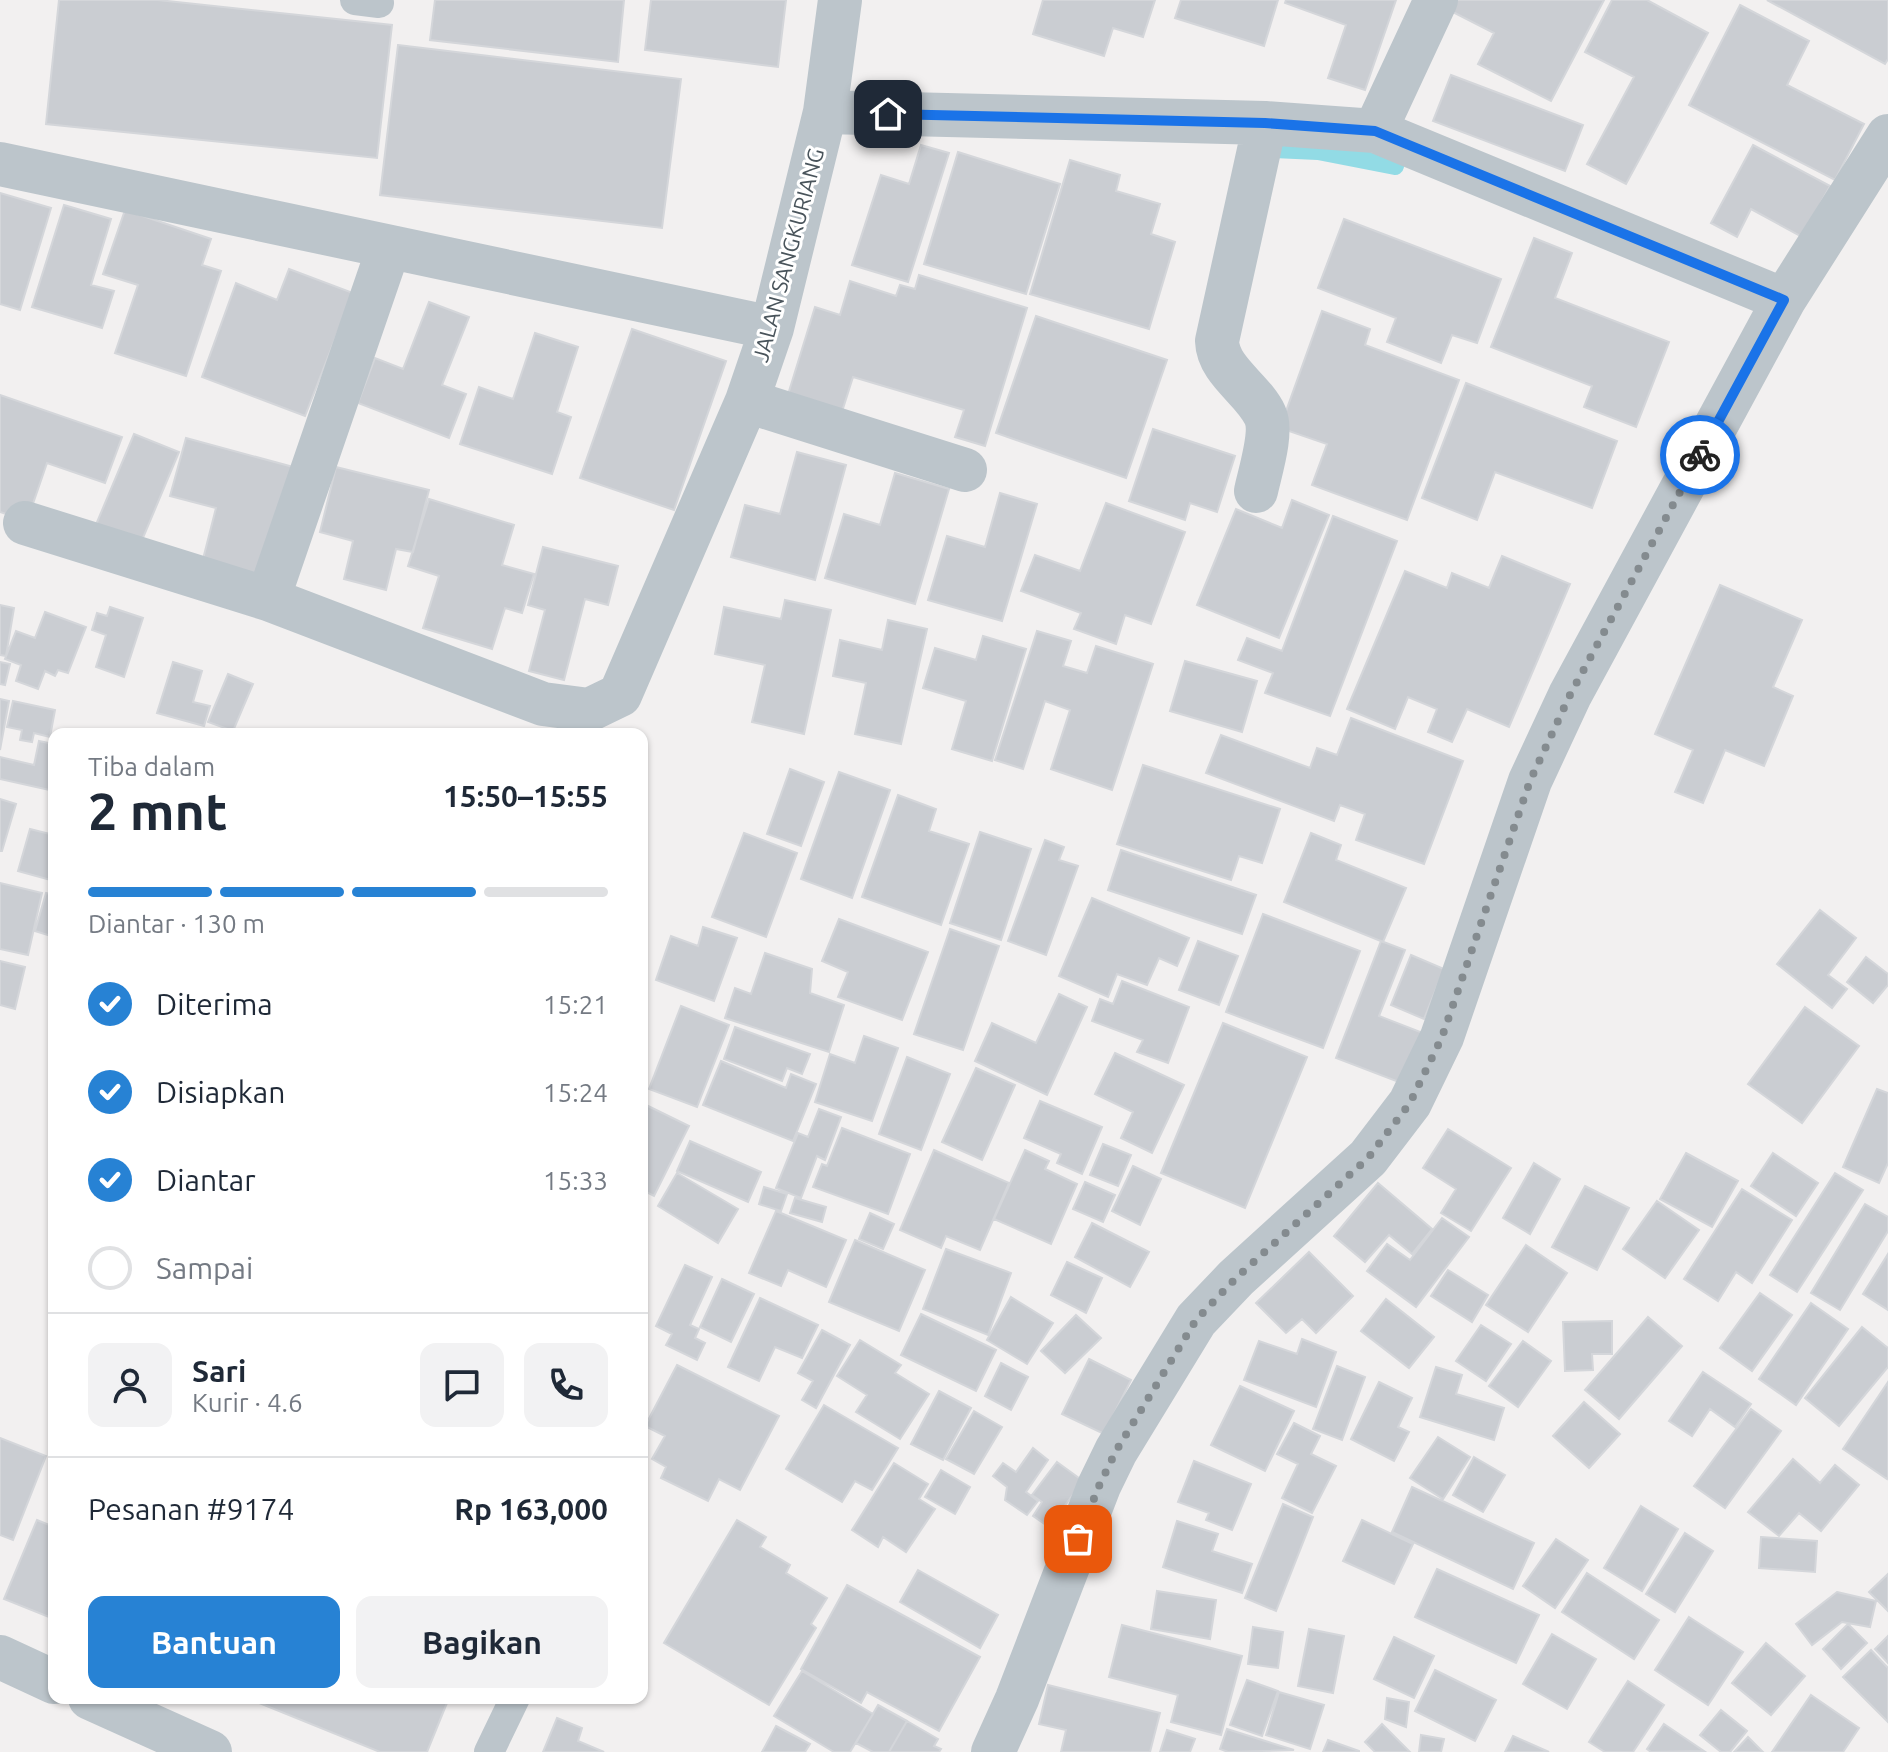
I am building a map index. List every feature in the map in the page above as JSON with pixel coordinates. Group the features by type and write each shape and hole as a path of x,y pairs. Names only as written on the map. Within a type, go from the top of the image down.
{"street":[{"name":"JALAN SANGKURIANG","path":"25,523 268,599 543,704 589,710 620,695 747,401 772,328 825,112 840,0"},
{"path":"1375,131 1436,0"},
{"path":"825,112 1265,123 1375,131 1784,300"},
{"path":"1256,491 1267,434 1265,415 1219,354 1217,341 1265,123"},
{"path":"993,1752 1017,1699 1099,1486 1116,1451 1196,1320 1236,1278 1368,1158 1410,1103 1442,1037 1536,767 1570,695 1784,300 1888,136"},
{"path":"0,164 772,328"},
{"path":"268,599 389,247"},
{"path":"747,401 965,470"},
{"path":"0,1657 48,1679"},
{"path":"103,1704 210,1752"}],"lane":[{"path":"489,1752 512,1704"}],"building":[{"path":"59,0 158,0 392,25 377,158 46,124"},
{"path":"435,0 624,0 618,62 430,40"},
{"path":"651,0 786,0 778,67 645,50"},
{"path":"1043,0 1155,0 1143,37 1113,28 1104,56 1033,34"},
{"path":"1181,0 1278,0 1264,46 1175,18"},
{"path":"1286,0 1396,0 1365,90 1328,78 1346,25 1285,3"},
{"path":"1441,0 1604,0 1551,101 1478,64 1494,33 1439,5"},
{"path":"1612,0 1647,0 1708,33 1626,184 1587,164 1634,77 1585,52"},
{"path":"1767,0 1888,0 1888,59 1885,64"},
{"path":"1740,5 1809,41 1787,85 1864,124 1835,180 1689,105"},
{"path":"398,45 681,79 662,228 380,195"},
{"path":"1451,75 1583,125 1565,171 1433,121"},
{"path":"921,145 949,153 908,282 852,265 881,175 909,184"},
{"path":"1753,145 1830,186 1802,237 1751,209 1737,237 1711,223"},
{"path":"958,152 1060,184 1026,294 924,264"},
{"path":"1070,160 1120,175 1116,191 1160,204 1151,234 1175,242 1149,329 1030,294"},
{"path":"0,193 51,208 20,310 0,304"},
{"path":"64,205 111,219 91,285 114,291 102,328 32,307"},
{"path":"125,210 211,239 202,265 221,271 186,376 115,353 138,285 103,274"},
{"path":"1344,219 1501,279 1477,343 1452,335 1441,363 1387,342 1396,318 1318,288"},
{"path":"1534,238 1572,253 1555,298 1669,342 1636,427 1584,407 1592,386 1491,347"},
{"path":"289,269 353,293 305,416 202,377 236,283 277,300"},
{"path":"919,275 1027,308 985,446 955,437 964,410 853,377 840,418 786,401 815,307 840,315 850,281 896,296 900,285 915,289"},
{"path":"429,302 469,317 442,385 466,394 449,438 358,403 375,358 403,369"},
{"path":"1322,311 1370,329 1365,345 1459,380 1407,520 1312,485 1327,444 1280,428"},
{"path":"1036,316 1167,360 1126,478 996,433"},
{"path":"632,329 726,361 674,510 580,478"},
{"path":"535,333 578,347 557,412 571,417 552,474 460,444 479,387 513,399"},
{"path":"1466,383 1617,441 1592,508 1495,472 1477,520 1422,498"},
{"path":"0,395 122,437 105,483 47,463 27,521 0,512"},
{"path":"1153,429 1235,456 1217,512 1190,503 1185,520 1129,501"},
{"path":"134,434 179,452 140,545 95,527"},
{"path":"186,438 297,468 265,581 202,563 216,508 170,496"},
{"path":"797,452 846,465 815,580 731,557 745,505 780,514"},
{"path":"336,467 429,490 413,552 396,549 386,590 344,579 353,541 320,532"},
{"path":"895,473 949,489 915,604 825,578 844,514 880,525"},
{"path":"1000,493 1037,504 1002,621 928,600 947,536 985,547"},
{"path":"429,499 514,525 502,565 534,574 522,613 505,608 492,649 423,628 439,576 408,566"},
{"path":"1292,500 1329,515 1279,638 1197,605 1236,509 1282,528"},
{"path":"1106,503 1185,532 1151,624 1125,615 1116,644 1074,629 1081,613 1021,591 1035,555 1080,571"},
{"path":"1333,516 1397,541 1330,716 1265,693 1273,673 1238,660 1247,638 1282,651"},
{"path":"543,547 618,566 608,605 585,599 564,680 529,671 545,610 528,605"},
{"path":"1502,556 1570,584 1509,727 1467,709 1452,742 1428,732 1437,709 1408,697 1395,729 1347,709 1405,571 1447,588 1452,573 1489,588"},
{"path":"1720,585 1802,620 1773,687 1793,696 1764,766 1725,750 1703,803 1675,792 1693,750 1655,734"},
{"path":"785,600 831,610 804,734 752,722 765,665 715,654 724,607 781,619"},
{"path":"0,605 14,608 6,656 0,655"},
{"path":"110,607 143,618 124,677 96,667 106,635 92,630 97,613 107,616"},
{"path":"45,612 86,627 68,673 58,670 55,676 45,671 38,689 16,681 21,665 5,659 16,631 35,638"},
{"path":"888,620 927,629 901,744 855,734 866,683 833,676 840,640 882,650"},
{"path":"1037,631 1071,641 1063,666 1087,673 1096,646 1153,664 1112,790 1051,769 1070,710 1045,701 1023,769 995,760"},
{"path":"983,636 1026,649 992,761 952,749 966,701 923,688 935,648 976,660"},
{"path":"1185,661 1257,681 1242,732 1170,711"},
{"path":"0,662 10,664 5,685 0,684"},
{"path":"173,662 202,671 193,702 210,706 204,726 157,713"},
{"path":"228,674 253,684 234,728 208,722"},
{"path":"0,699 9,701 0,750"},
{"path":"13,701 55,710 48,736 34,733 32,742 20,740 22,730 7,727"},
{"path":"1351,718 1463,761 1424,864 1356,840 1365,814 1340,805 1334,821 1206,773 1221,735 1310,768 1317,748 1337,755"},
{"path":"39,741 48,743 48,790 0,779 0,757 34,765"},
{"path":"1143,765 1280,809 1262,863 1239,856 1231,880 1117,844"},
{"path":"790,769 824,782 801,846 767,834"},
{"path":"839,772 890,790 852,898 801,879"},
{"path":"898,795 936,809 929,831 969,844 941,925 862,897"},
{"path":"0,799 16,804 2,851 0,851"},
{"path":"30,829 48,834 48,879 18,871"},
{"path":"980,832 1031,849 1001,940 950,923"},
{"path":"744,833 797,853 766,937 712,917"},
{"path":"1311,833 1341,845 1336,860 1406,888 1383,942 1284,902"},
{"path":"1045,840 1064,847 1059,860 1078,866 1046,955 1008,941"},
{"path":"1121,850 1256,895 1242,934 1108,890"},
{"path":"0,883 42,893 28,955 0,949"},
{"path":"46,893 48,894 48,935 35,931"},
{"path":"1092,898 1189,938 1177,966 1159,958 1147,985 1117,974 1108,997 1059,976"},
{"path":"1820,910 1856,938 1828,975 1847,989 1832,1008 1777,964"},
{"path":"1263,914 1360,951 1323,1048 1226,1012"},
{"path":"839,919 928,952 902,1020 838,997 848,972 822,961"},
{"path":"703,927 737,938 714,1001 656,980 671,936 698,946"},
{"path":"950,929 999,946 963,1050 914,1034"},
{"path":"1198,941 1238,956 1219,1005 1179,990"},
{"path":"1381,941 1405,950 1379,1016 1423,1033 1404,1084 1336,1058"},
{"path":"765,953 812,969 810,993 844,1005 829,1052 725,1018 735,988 751,994"},
{"path":"1411,955 1444,969 1424,1019 1391,1005"},
{"path":"1866,957 1888,974 1888,985 1873,1003 1847,982"},
{"path":"0,961 25,967 15,1009 0,1005"},
{"path":"1122,981 1189,1007 1168,1063 1137,1052 1143,1040 1092,1021 1100,999 1113,1004"},
{"path":"1059,994 1087,1007 1047,1095 975,1061 992,1023 1036,1043"},
{"path":"681,1006 729,1025 697,1107 649,1089"},
{"path":"1805,1007 1859,1046 1802,1123 1748,1084"},
{"path":"1223,1023 1307,1057 1245,1208 1161,1173"},
{"path":"735,1027 810,1054 802,1074 787,1068 782,1081 724,1059"},
{"path":"864,1036 898,1048 872,1121 815,1102 830,1054 855,1063"},
{"path":"1115,1053 1184,1085 1152,1153 1121,1138 1133,1112 1095,1094"},
{"path":"907,1057 950,1074 921,1150 879,1134"},
{"path":"721,1061 786,1088 791,1074 816,1084 793,1141 703,1105"},
{"path":"976,1068 1015,1085 982,1160 942,1142"},
{"path":"1877,1089 1888,1093 1888,1163 1879,1183 1843,1167"},
{"path":"1040,1101 1102,1127 1082,1174 1057,1163 1061,1154 1024,1138"},
{"path":"648,1106 689,1126 654,1196 648,1193"},
{"path":"819,1109 841,1117 825,1160 817,1156 801,1198 776,1188 798,1133 808,1137"},
{"path":"842,1128 910,1154 888,1214 813,1187 822,1164 827,1166"},
{"path":"1448,1129 1511,1168 1471,1231 1441,1213 1456,1189 1423,1168"},
{"path":"690,1141 761,1172 748,1202 677,1171"},
{"path":"1103,1144 1131,1155 1118,1186 1090,1175"},
{"path":"934,1150 1009,1183 980,1250 946,1236 941,1248 900,1230"},
{"path":"1025,1150 1049,1161 1045,1169 1077,1184 1051,1244 994,1219"},
{"path":"1686,1153 1738,1181 1712,1227 1660,1199"},
{"path":"1773,1153 1818,1183 1796,1216 1751,1186"},
{"path":"1534,1163 1560,1179 1530,1234 1503,1218"},
{"path":"1133,1166 1161,1179 1140,1225 1112,1211"},
{"path":"677,1173 738,1209 718,1243 658,1206"},
{"path":"1835,1173 1863,1190 1797,1292 1770,1275"},
{"path":"1085,1182 1115,1195 1103,1222 1073,1209"},
{"path":"1378,1183 1432,1229 1412,1254 1389,1235 1365,1262 1334,1236"},
{"path":"1585,1186 1629,1208 1597,1270 1552,1247"},
{"path":"764,1187 787,1194 781,1211 759,1204"},
{"path":"1742,1189 1792,1220 1752,1283 1736,1272 1718,1301 1684,1279"},
{"path":"795,1198 826,1207 822,1222 790,1213"},
{"path":"1657,1201 1699,1230 1665,1278 1623,1249"},
{"path":"1865,1204 1888,1217 1888,1231 1840,1310 1811,1293"},
{"path":"776,1211 846,1240 826,1287 788,1270 781,1286 749,1273"},
{"path":"870,1213 894,1224 883,1249 859,1239"},
{"path":"1442,1218 1469,1237 1416,1307 1367,1271 1387,1244 1410,1260"},
{"path":"1092,1223 1149,1252 1130,1287 1075,1257"},
{"path":"855,1240 925,1270 899,1331 829,1302"},
{"path":"1526,1245 1567,1273 1528,1332 1486,1305"},
{"path":"946,1249 1011,1273 988,1335 923,1309"},
{"path":"1309,1252 1353,1296 1316,1333 1302,1319 1286,1333 1256,1303"},
{"path":"1888,1254 1888,1310 1863,1294"},
{"path":"1067,1262 1102,1278 1086,1313 1051,1295"},
{"path":"685,1265 712,1277 690,1325 699,1329 695,1338 705,1343 697,1360 666,1345 672,1334 656,1326"},
{"path":"1448,1270 1488,1295 1472,1322 1431,1296"},
{"path":"722,1279 754,1294 731,1342 700,1327"},
{"path":"1760,1293 1792,1315 1752,1371 1720,1348"},
{"path":"1011,1297 1053,1323 1027,1364 987,1340"},
{"path":"760,1298 818,1325 802,1358 775,1347 759,1381 728,1367"},
{"path":"1386,1299 1434,1337 1409,1368 1361,1331"},
{"path":"1811,1303 1848,1329 1796,1405 1759,1379"},
{"path":"921,1314 996,1350 976,1391 901,1355"},
{"path":"1076,1315 1101,1338 1065,1373 1041,1351"},
{"path":"1648,1317 1682,1346 1619,1419 1585,1390"},
{"path":"1612,1321 1612,1354 1592,1354 1593,1370 1565,1371 1563,1322"},
{"path":"1481,1325 1511,1344 1486,1381 1456,1361"},
{"path":"1862,1327 1888,1348 1888,1367 1839,1426 1805,1398"},
{"path":"822,1330 850,1345 816,1408 802,1400 813,1381 798,1373"},
{"path":"1302,1339 1336,1352 1316,1407 1244,1380 1259,1341 1297,1354"},
{"path":"860,1340 901,1365 895,1373 929,1394 900,1439 856,1412 867,1395 837,1376"},
{"path":"1523,1341 1551,1361 1518,1407 1489,1386"},
{"path":"1089,1359 1131,1380 1104,1434 1062,1414"},
{"path":"1001,1363 1028,1377 1011,1410 985,1396"},
{"path":"677,1365 779,1416 740,1490 719,1479 708,1501 661,1478 666,1467 652,1459 665,1436 648,1428 648,1420"},
{"path":"1337,1366 1365,1377 1342,1440 1313,1429"},
{"path":"1436,1367 1462,1375 1456,1394 1504,1408 1494,1440 1420,1417"},
{"path":"1703,1372 1751,1404 1735,1427 1710,1409 1692,1436 1669,1421"},
{"path":"1379,1382 1412,1398 1398,1427 1409,1432 1394,1461 1351,1439"},
{"path":"1888,1382 1888,1477 1887,1479 1843,1449"},
{"path":"1240,1386 1294,1411 1265,1471 1211,1445"},
{"path":"939,1391 971,1408 943,1460 911,1444"},
{"path":"1584,1402 1620,1434 1589,1468 1553,1436"},
{"path":"824,1405 898,1448 872,1490 855,1481 842,1502 786,1469"},
{"path":"1751,1409 1781,1431 1725,1508 1694,1486"},
{"path":"974,1411 1002,1427 974,1474 946,1459"},
{"path":"1294,1423 1320,1436 1311,1454 1336,1466 1312,1513 1282,1498 1298,1464 1277,1454"},
{"path":"1438,1437 1470,1457 1443,1499 1410,1478"},
{"path":"0,1438 46,1456 13,1540 0,1535"},
{"path":"1033,1448 1048,1460 1026,1492 1038,1501 1027,1515 1005,1500 1007,1487 993,1476 1003,1463 1016,1472"},
{"path":"1474,1457 1505,1475 1483,1512 1453,1495"},
{"path":"1793,1459 1820,1483 1835,1465 1859,1485 1821,1531 1799,1513 1779,1536 1748,1512"},
{"path":"1194,1461 1251,1484 1232,1530 1206,1520 1209,1513 1178,1502"},
{"path":"1057,1462 1083,1481 1049,1527 1033,1516 1042,1502 1032,1495"},
{"path":"894,1463 928,1484 919,1499 935,1509 906,1552 883,1537 878,1547 852,1530"},
{"path":"941,1470 970,1487 955,1514 925,1497"},
{"path":"1412,1487 1534,1543 1513,1589 1392,1532"},
{"path":"1283,1504 1313,1517 1276,1611 1245,1598"},
{"path":"1641,1506 1678,1529 1642,1591 1604,1568"},
{"path":"37,1520 48,1525 48,1617 4,1599"},
{"path":"737,1520 766,1537 760,1547 790,1565 786,1573 827,1598 811,1624 816,1628 769,1705 664,1643"},
{"path":"1362,1520 1413,1544 1394,1584 1343,1561"},
{"path":"1177,1521 1218,1534 1212,1551 1252,1564 1242,1593 1163,1567"},
{"path":"1685,1533 1713,1551 1675,1612 1646,1594"},
{"path":"1761,1537 1817,1541 1815,1572 1759,1568"},
{"path":"1556,1539 1588,1560 1555,1608 1523,1586"},
{"path":"1437,1569 1539,1615 1516,1663 1415,1617"},
{"path":"918,1570 998,1615 980,1648 900,1602"},
{"path":"1587,1573 1659,1620 1634,1659 1562,1612"},
{"path":"1888,1574 1888,1611 1869,1592"},
{"path":"847,1585 980,1657 939,1731 867,1692 861,1703 801,1669"},
{"path":"1157,1591 1216,1600 1210,1639 1151,1629"},
{"path":"1837,1592 1876,1601 1870,1627 1842,1622 1812,1645 1796,1624"},
{"path":"1689,1617 1743,1652 1708,1705 1655,1670"},
{"path":"1848,1624 1867,1643 1841,1669 1823,1649"},
{"path":"1122,1625 1242,1656 1221,1735 1171,1722 1178,1695 1109,1677"},
{"path":"1253,1627 1283,1632 1278,1668 1248,1664"},
{"path":"1309,1629 1344,1636 1333,1693 1298,1686"},
{"path":"1552,1634 1596,1659 1567,1709 1523,1684"},
{"path":"1888,1636 1888,1663 1875,1649"},
{"path":"1394,1637 1434,1656 1414,1698 1374,1679"},
{"path":"1766,1643 1805,1676 1771,1715 1732,1683"},
{"path":"1871,1650 1888,1668 1888,1722 1843,1677"},
{"path":"1435,1670 1496,1700 1475,1741 1415,1711"},
{"path":"802,1671 873,1714 850,1752 834,1752 774,1716"},
{"path":"1247,1680 1278,1691 1262,1736 1230,1725"},
{"path":"1628,1681 1664,1705 1633,1752 1605,1752 1589,1742"},
{"path":"1048,1685 1160,1713 1150,1752 1061,1752 1066,1730 1039,1724"},
{"path":"1279,1692 1324,1705 1310,1749 1266,1735"},
{"path":"1811,1695 1859,1728 1843,1752 1772,1752"},
{"path":"1387,1698 1409,1702 1406,1727 1385,1719"},
{"path":"262,1704 447,1704 427,1752 380,1752"},
{"path":"878,1705 907,1721 889,1752 873,1752 856,1743"},
{"path":"1721,1710 1747,1731 1730,1752 1721,1752 1700,1735"},
{"path":"557,1718 582,1728 578,1741 604,1752 543,1752"},
{"path":"907,1721 938,1739 934,1746 941,1749 939,1752 889,1752"},
{"path":"1382,1724 1410,1752 1375,1752 1365,1742"},
{"path":"1664,1724 1704,1751 1651,1752 1647,1749"},
{"path":"776,1726 810,1744 805,1752 762,1752"},
{"path":"1227,1729 1294,1750 1228,1752 1220,1749"},
{"path":"1167,1730 1195,1739 1190,1752 1160,1752"},
{"path":"1421,1735 1444,1739 1441,1752 1419,1752"},
{"path":"1513,1736 1549,1752 1505,1752"},
{"path":"1748,1737 1763,1752 1734,1752"},
{"path":"1328,1740 1359,1751 1359,1752 1323,1752"}],"waterway":[{"path":"1274,149 1318,151 1395,166"}],"way so far":[{"path":"1078,1539 1116,1451 1196,1320 1236,1278 1368,1158 1410,1103 1442,1037 1530,781 1570,695 1700,455"}],"route":[{"path":"888,114 1265,123 1375,131 1784,300 1700,455"}]}
